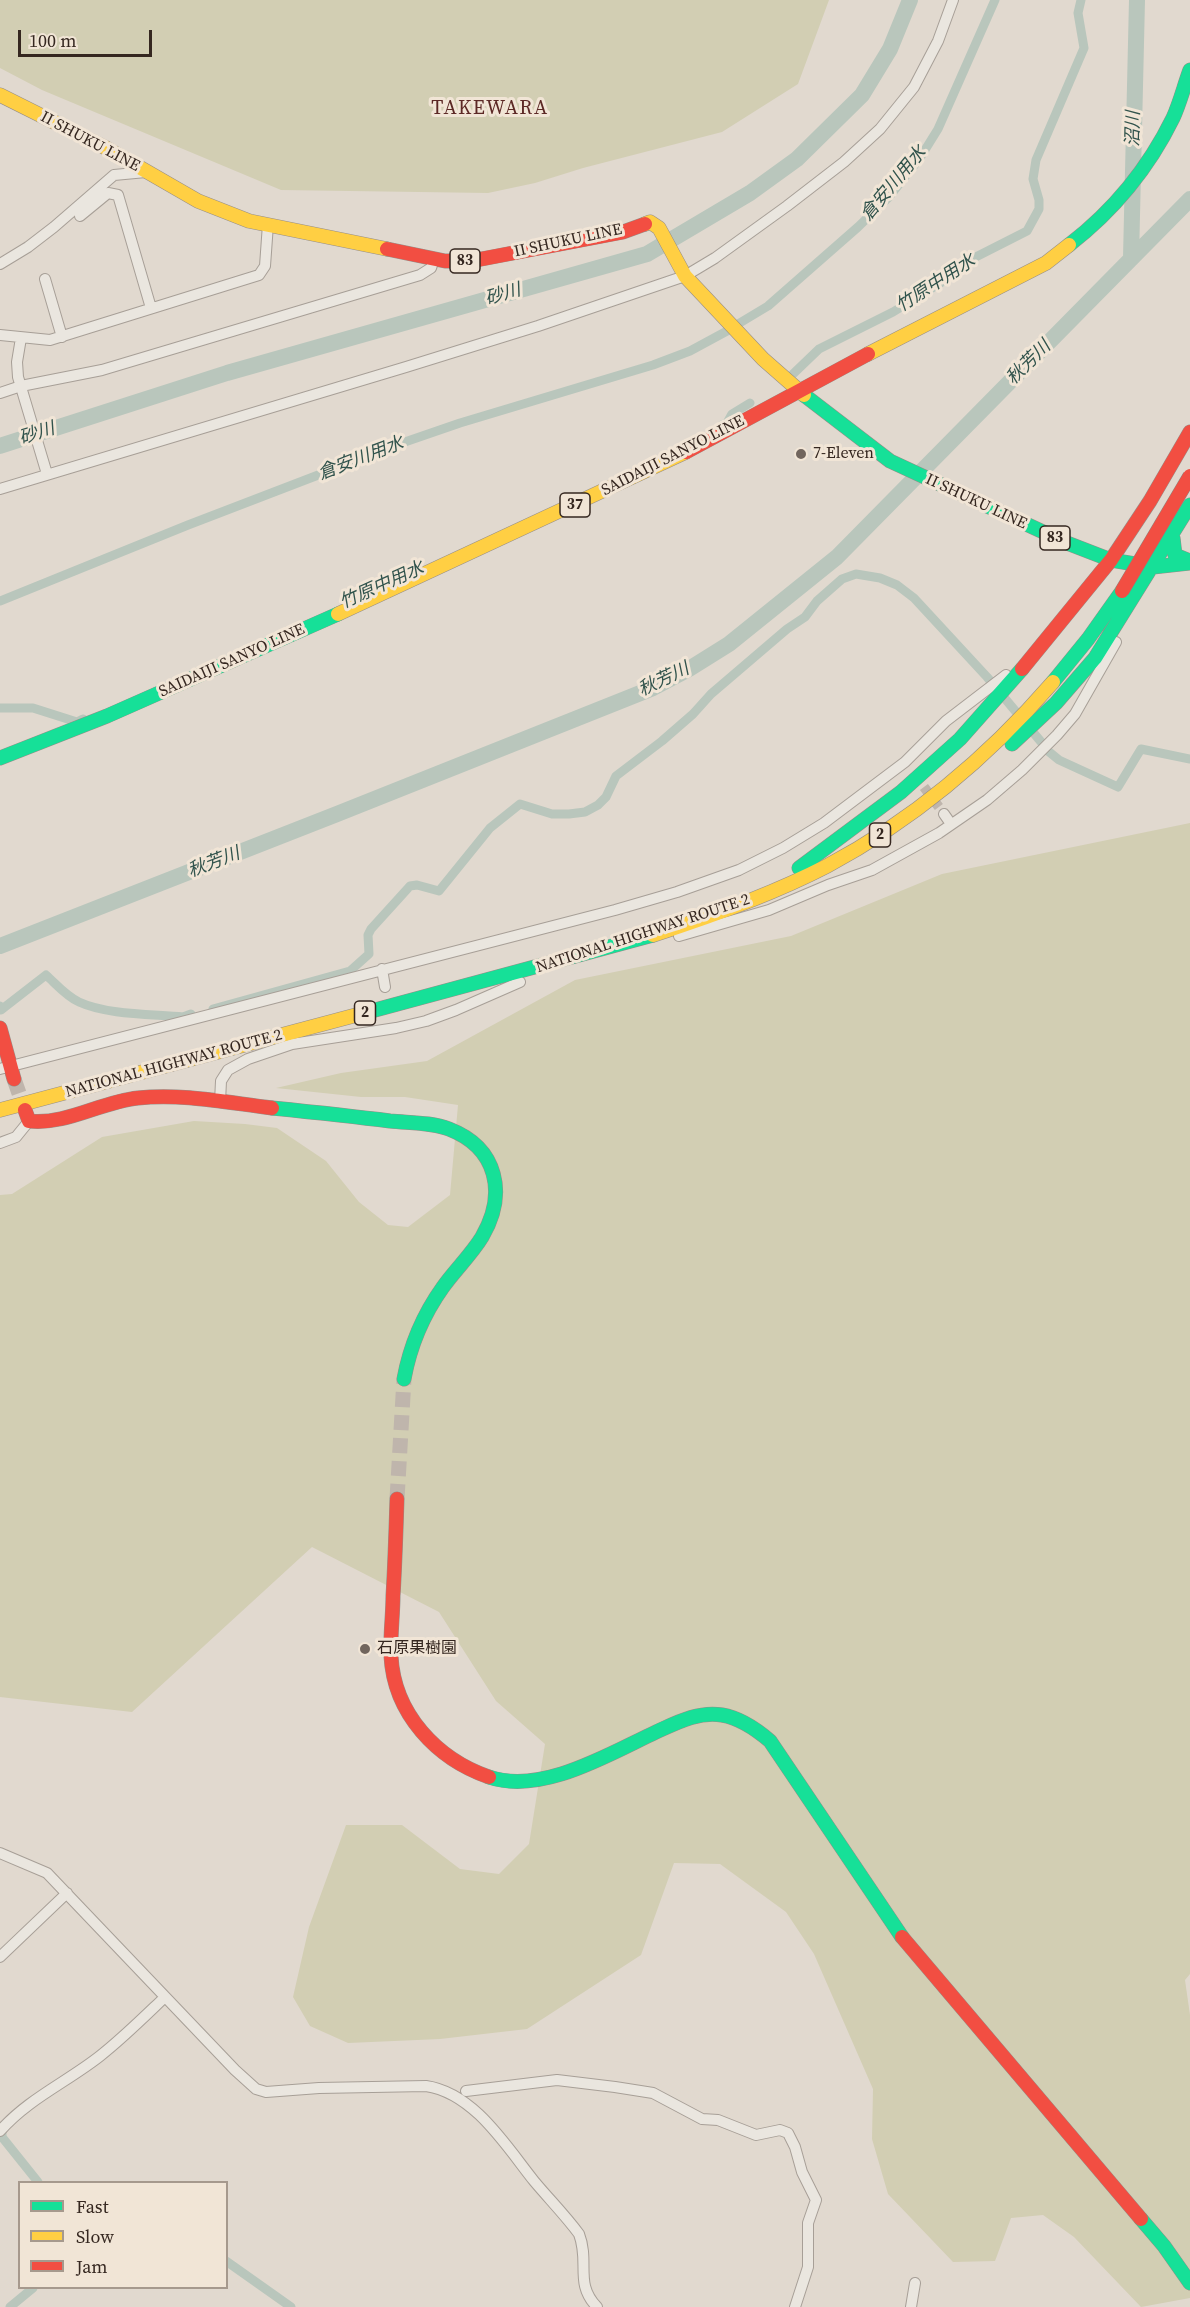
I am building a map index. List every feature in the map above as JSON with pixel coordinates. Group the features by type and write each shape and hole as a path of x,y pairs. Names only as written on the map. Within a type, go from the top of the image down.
{"main road":[{"name":"SAIDAIJI SANYO LINE","path":"0,758 107,716 409,583 671,460 798,390 1046,263 1094,226 1144,167 1173,117 1190,69"},
{"name":"II SHUKU LINE","path":"0,95 106,148 198,201 249,221 434,259 471,261 622,232 650,222 659,228 683,273 763,359 874,450 908,471 1066,543 1111,560 1153,567 1190,562"},
{"path":"727,910 805,865 866,820 930,767 986,700 1056,629 1111,560 1185,453 1190,432"},
{"name":"NATIONAL HIGHWAY ROUTE 2","path":"0,1110 591,954 727,910 814,872 891,828 1018,731 1032,707 1080,651 1122,591 1190,476"},
{"path":"1018,731 1041,718 1078,679 1095,657 1142,582 1173,538 1190,505"},
{"path":"1173,538 1175,555 1190,562"},
{"path":"0,1028 8,1071"},
{"path":"27,1115 46,1123 108,1104 150,1096 439,1126 467,1137 487,1157 497,1184 498,1196 495,1212 482,1238 451,1275 423,1318 408,1356 404,1379"},
{"path":"397,1499 391,1656 393,1671 403,1705 412,1722 434,1746 449,1758 486,1776 502,1780 532,1780 553,1778 574,1771 682,1720 702,1715 720,1715 738,1719 755,1728 770,1741 887,1918 909,1947 1164,2246 1190,2283"}],"street":[{"path":"0,489 538,326 683,273 715,258 844,162 880,129 914,87 938,41 953,0"},
{"path":"0,264 28,247 54,227 114,175 148,172"},
{"path":"80,216 108,193 118,195 151,308"},
{"path":"0,335 50,340 259,275 265,266 268,224"},
{"path":"0,393 102,370 420,275 431,268 434,259"},
{"path":"45,279 62,337"},
{"path":"21,338 17,362 21,388 47,474"},
{"path":"1185,453 1190,425"},
{"path":"220,1102 221,1081 228,1070 248,1059 292,1044 396,1028 456,1010 512,984 769,910 892,861 987,800 1039,753 1076,714 1127,623 1142,582"},
{"path":"8,1071 382,969 625,907 739,870 783,849 909,766 946,721 986,700"},
{"path":"944,814 951,824"},
{"path":"382,969 385,987"},
{"path":"391,1015 396,1028"},
{"path":"0,1143 16,1137 27,1115"},
{"path":"0,1853 47,1873 235,2070 256,2089 266,2092 319,2088 426,2086 442,2088 469,2107 501,2138 579,2234 584,2247 584,2289 597,2307"},
{"path":"0,1957 67,1893"},
{"path":"0,2131 21,2110 100,2057 165,1997"},
{"path":"466,2091 557,2080 615,2087 653,2092 702,2119 718,2120 756,2135 780,2130 788,2133 795,2147 802,2172 816,2200 807,2223 808,2267 795,2307"},
{"path":"911,2307 915,2283"}],"shaded area":[{"path":"0,0 829,0 798,84 722,132 583,168 535,183 488,193 281,190 42,90 0,68"},
{"path":"1190,823 1190,1974 1185,1980 1190,2015 1190,2298 1141,2307 1074,2237 1043,2215 1011,2218 995,2261 953,2262 888,2194 872,2139 873,2089 814,1954 786,1912 720,1864 674,1863 641,1955 527,2029 440,2039 348,2043 310,2026 293,1997 309,1927 346,1825 402,1825 460,1869 499,1874 529,1844 545,1744 496,1701 439,1612 312,1547 132,1712 0,1697 0,1195 12,1194 102,1137 194,1121 245,1124 277,1128 326,1161 359,1202 388,1225 408,1227 450,1195 458,1105 405,1097 361,1097 276,1088 341,1073 427,1061 575,980 791,936 942,874"}],"waterway":[{"name":"砂川","path":"0,446 227,373 647,254 750,193 797,159 862,95 890,49 910,0"},
{"name":"倉安川用水","path":"738,324 768,306 858,227 889,197 920,158 938,129 995,0"},
{"name":"竹原中用水","path":"793,374 819,349 893,312 952,276 958,266 1027,231 1039,209 1033,179 1036,160 1084,48 1078,13 1081,0"},
{"name":"沼川","path":"1131,258 1137,0"},
{"name":"秋芳川","path":"0,946 653,688 729,644 837,557 1190,199"},
{"name":"倉安川用水","path":"0,601 188,525 399,444 460,423 653,365 690,351 727,331"},
{"name":"竹原中用水","path":"722,425 727,423 732,414 750,403"},
{"path":"213,1009 350,971 369,954 368,935 371,929 410,886 417,885 439,891 490,828 520,804 552,814 585,812 598,805 606,797 616,776 662,741 693,714 711,694 787,629 805,617 817,601 842,579 856,574 880,578 897,585 914,598 987,677 1042,743"},
{"name":"竹原中用水","path":"0,708 33,708 77,722 83,719"},
{"path":"1048,751 1059,760 1118,787 1141,749 1190,759"},
{"path":"0,1006 1,1010 46,975 70,997 90,1006 116,1012 183,1017 191,1014"},
{"path":"2,2132 2,2137 37,2181"},
{"path":"228,2262 291,2307"},
{"path":"10,2307 32,2289"}],"tunnel":[{"path":"915,775 944,814"},
{"path":"14,1079 25,1110"},
{"path":"397,1499 404,1379"}],"traffic: fast":[{"path":"1069,245 1115,203 1153,154 1173,118 1190,70"},
{"path":"804,395 890,461 1067,543 1111,560 1153,567 1190,563"},
{"path":"1012,744 1056,703 1095,658 1190,505"},
{"path":"1173,538 1175,555 1190,561"},
{"path":"1053,682 1088,639 1122,591"},
{"path":"0,758 107,716 338,614"},
{"path":"799,868 901,792 960,739 1022,669"},
{"path":"364,1013 653,935"},
{"path":"272,1108 442,1127 466,1137 488,1160 495,1189 490,1221 478,1244 448,1281 423,1320 404,1379"},
{"path":"489,1777 509,1781 531,1781 575,1770 656,1732 704,1715 722,1715 741,1721 770,1741 902,1937"},
{"path":"1141,2219 1164,2246 1190,2283"}],"traffic: slow":[{"path":"0,95 106,148 198,201 249,221 387,249"},
{"path":"645,224 650,222 659,228 685,276 763,359 804,395"},
{"path":"868,354 1046,263 1069,245"},
{"path":"338,614 686,452"},
{"path":"653,935 763,896 806,877 859,848 919,807 976,761 1003,736 1053,682"},
{"path":"0,1110 364,1013"}],"traffic: jam":[{"path":"387,249 445,261 471,261 623,232 645,224"},
{"path":"686,452 868,354"},
{"path":"1022,669 1111,560 1150,501 1190,432"},
{"path":"1122,591 1190,476"},
{"path":"0,1028 14,1079"},
{"path":"25,1110 29,1121 57,1120 124,1100 155,1097 205,1099 272,1108"},
{"path":"397,1499 391,1656 400,1697 422,1732 436,1746 452,1759 489,1777"},
{"path":"902,1937 1141,2219"}],"place":[{"name":"7-Eleven","path":"801,454"},
{"name":"石原果樹園","path":"365,1649"}],"district":[{"name":"TAKEWARA","path":"490,109"}]}
